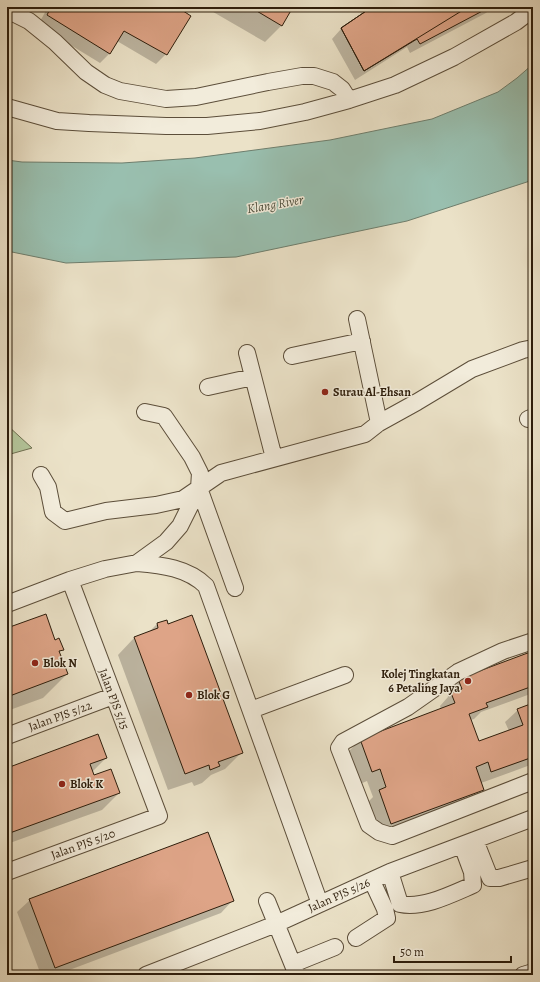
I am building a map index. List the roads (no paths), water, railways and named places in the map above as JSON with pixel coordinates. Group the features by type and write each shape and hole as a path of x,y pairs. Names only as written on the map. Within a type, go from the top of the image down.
{"street":[{"path":"7,107 57,121 166,126 207,126 260,121 306,112 350,100 395,85 454,57 516,22 533,9"},
{"path":"7,10 30,21 55,42 86,72 105,85 120,92 166,98 196,97 268,82 302,76 314,76 333,82 342,89 350,100"},
{"path":"357,319 379,423"},
{"path":"292,356 362,341"},
{"path":"41,475 48,487 53,512 65,521 106,511 183,500 221,473 365,434 379,423 472,369 523,350 533,348"},
{"path":"247,353 274,458"},
{"path":"208,387 253,377"},
{"path":"137,563 166,542 180,526 199,488 200,473 192,457 164,416 145,412"},
{"path":"199,488 235,588"},
{"path":"7,604 70,580 105,569 137,563 166,566 199,579 206,586 320,904"},
{"name":"Jalan PJS 5/15","path":"70,580 112,696 159,816"},
{"path":"533,641 503,651 458,672 408,707 343,742 340,748 369,825 379,832 392,836 533,781"},
{"path":"251,710 345,675"},
{"name":"Jalan PJS 5/22","path":"7,736 112,696"},
{"name":"Jalan PJS 5/20","path":"7,872 159,816"},
{"name":"Jalan PJS 5/26","path":"146,975 166,972 390,872 533,818"},
{"path":"468,843 490,878 499,878 533,868"},
{"path":"390,872 400,904 418,906 448,896 473,885 468,843"},
{"path":"356,938 387,918 385,909 372,881"},
{"path":"267,901 295,970 335,947"},
{"path":"523,975 533,972"}],"water":[{"name":"Klang River","path":"533,64 533,180 407,221 236,257 66,263 7,251 7,160 22,162 122,163 195,158 330,140 432,119 498,92"}],"place":[{"name":"Surau Al-Ehsan","path":"325,392"},
{"name":"Blok N","path":"35,663"},
{"name":"Kolej Tingkatan 6 Petaling Jaya","path":"468,681"},
{"name":"Blok G","path":"189,695"},
{"name":"Blok K","path":"62,784"}]}
